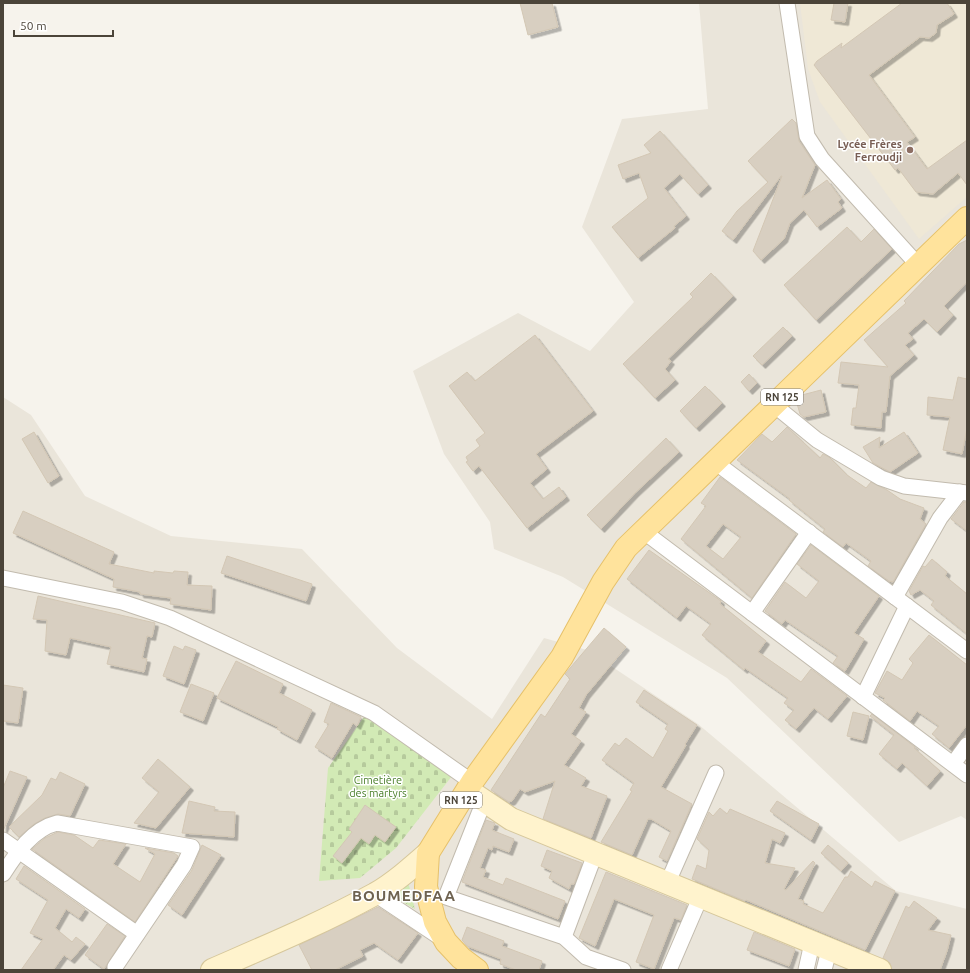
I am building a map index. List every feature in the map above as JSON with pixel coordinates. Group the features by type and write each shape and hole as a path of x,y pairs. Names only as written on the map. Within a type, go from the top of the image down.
{"main road":[{"name":"RN 125","path":"477,970 461,958 446,942 434,922 437,898 426,887 428,853 475,791 562,657 603,582 626,548 967,218"}],"street":[{"path":"787,3 808,136 822,159 918,266"},
{"path":"774,405 817,440 882,478 904,486 964,493"},
{"path":"715,462 967,651"},
{"path":"863,697 901,602 940,518 964,493"},
{"path":"643,532 967,775"},
{"path":"752,613 809,532"},
{"path":"3,578 122,602 170,618 374,713 511,819 700,898 822,954 880,970"},
{"path":"953,764 967,745"},
{"path":"666,884 716,773"},
{"path":"475,791 437,898 564,937 586,957 623,970"},
{"path":"3,874 19,851 49,825 57,823 192,847 184,865 115,967"},
{"path":"3,840 137,934"},
{"path":"212,970 290,936 375,894 398,878 428,853"},
{"path":"564,937 596,854"},
{"path":"375,894 446,942"},
{"path":"669,970 700,898"},
{"path":"806,970 822,954"}],"shaded area":[{"path":"699,3 967,3 967,820 961,816 899,842 727,678 563,577 494,549 490,522 444,454 413,371 518,313 590,351 634,302 582,227 622,119 708,109"},
{"name":"Lycée Frères Ferroudji","path":"800,3 967,3 967,197 919,239 820,102 808,69"},
{"path":"3,397 31,415 85,496 171,536 302,549 397,648 492,719 544,638 587,650 698,724 896,891 967,909 967,970 3,970"}],"green space":[{"name":"Cimetière des martyrs","path":"364,717 376,721 452,776 396,848 360,878 319,881 328,768"},
{"path":"408,882 415,909 390,895"}],"building":[{"path":"520,3 552,3 558,27 528,35"},
{"path":"834,3 848,3 845,22 831,20"},
{"path":"902,3 947,3 954,14 937,25 936,33 929,38 920,37 869,75 915,137 907,142 927,169 967,140 967,185 958,173 933,194 916,192 898,168 895,170 814,65 817,61 842,43 841,48"},
{"path":"792,119 796,123 799,141 815,165 802,198 827,180 841,199 838,202 842,208 817,227 804,210 790,223 784,239 761,260 753,251 782,176 733,240 722,231 737,211 768,182 748,161"},
{"path":"660,131 708,185 698,194 680,174 664,188 686,216 674,226 675,228 638,258 612,227 648,198 639,173 623,179 618,165 651,153 644,145"},
{"path":"847,227 861,242 874,229 892,249 816,320 784,285"},
{"path":"967,240 967,282 944,306 953,315 937,332 924,319 908,333 913,339 905,345 914,355 890,376 886,412 882,412 881,428 851,425 853,408 856,408 859,385 838,383 841,362 888,367 864,340 906,303 904,301 959,244"},
{"path":"711,273 733,296 668,359 671,361 665,369 675,380 655,398 623,364 693,297 690,294"},
{"path":"783,327 792,336 762,365 753,356"},
{"path":"535,335 593,411 536,454 547,469 530,483 543,499 559,487 566,497 527,528 479,466 473,471 466,462 468,461 466,457 480,446 476,440 485,433 449,386 467,372 475,381"},
{"path":"749,374 757,383 749,391 741,382"},
{"path":"958,377 967,379 967,428 962,454 943,450 950,417 927,415 928,397 953,400"},
{"path":"705,386 722,403 696,428 680,411"},
{"path":"821,390 826,412 804,417 800,414 796,400 802,395"},
{"path":"787,427 820,458 823,454 829,457 847,475 866,488 871,482 900,499 924,508 920,519 926,524 893,582 889,581 868,566 871,561 846,543 843,547 823,532 825,529 789,500 790,499 737,460 762,434 772,442"},
{"path":"34,432 59,476 48,483 22,439"},
{"path":"904,432 918,453 890,472 873,463 863,447 880,437 879,448"},
{"path":"666,438 679,452 635,493 601,529 587,515"},
{"path":"720,477 796,534 752,598 681,539 706,506 701,503","holes":["723,524 741,537 723,559 706,546"]},
{"path":"964,502 967,502 967,531 951,519"},
{"path":"23,511 114,552 109,564 154,573 154,571 173,573 174,571 188,572 187,585 212,586 211,610 170,604 171,598 140,594 140,592 113,587 114,579 13,533"},
{"path":"811,545 879,596 854,633 864,639 845,671 833,663 838,656 785,620 782,624 765,611 785,582 806,598 819,581 797,564"},
{"path":"649,550 721,601 720,604 766,641 758,652 801,682 811,669 847,696 828,719 814,708 796,729 785,720 794,710 784,703 788,698 745,668 744,670 702,635 711,624 686,606 677,618 627,579"},
{"path":"227,556 312,584 306,601 221,573"},
{"path":"932,559 947,572 945,576 967,594 967,634 931,605 934,601 920,590 911,595 909,591 923,566 925,567"},
{"path":"38,596 155,623 152,637 147,636 142,658 147,659 144,672 107,664 111,647 70,638 66,655 45,651 47,620 33,619"},
{"path":"604,628 626,647 586,695 579,708 586,712 571,734 581,741 564,765 586,778 581,786 607,796 591,838 543,819 555,781 525,792 520,789 512,801 509,802 491,790 541,714 545,717 570,679 565,674"},
{"path":"929,635 967,665 967,725 949,748 932,734 939,726 917,711 910,721 883,700 885,698 875,693 887,671 902,680 913,663 909,659"},
{"path":"174,646 183,650 185,646 196,650 184,684 163,676"},
{"path":"236,661 283,684 279,693 312,710 297,740 277,729 278,727 217,698"},
{"path":"191,684 214,693 203,721 180,712"},
{"path":"3,685 23,688 18,723 3,721"},
{"path":"644,690 697,725 661,787 692,804 667,861 659,857 671,831 651,819 648,819 632,855 601,842 632,791 630,790 634,783 602,760 615,743 619,746 626,738 653,758 668,731 665,729 668,724 636,702"},
{"path":"331,703 361,717 357,726 353,723 332,758 315,747 329,724 324,722"},
{"path":"853,712 869,716 863,740 847,736"},
{"path":"872,714 915,747 914,748 940,771 927,786 902,763 897,769 879,754 894,735 870,716"},
{"path":"158,759 190,787 156,828 134,823 159,792 142,778"},
{"path":"10,771 27,777 3,831 3,788"},
{"path":"60,772 85,784 70,816 58,814 45,818 34,824 19,837 9,827 42,795 51,778 56,780"},
{"path":"189,801 215,807 214,811 235,812 234,837 182,833"},
{"path":"777,801 819,824 811,840 770,811"},
{"path":"365,805 396,827 385,842 375,835 369,844 361,838 342,863 333,856 352,832 349,829"},
{"path":"720,808 727,814 730,809 785,833 780,843 772,839 765,863 795,868 784,889 786,890 813,861 815,863 798,899 804,901 803,904 823,913 845,877 848,877 851,871 872,887 875,881 895,891 865,950 692,879 697,865 706,869 709,850 697,839 709,812 713,816"},
{"path":"486,820 495,823 492,830 514,839 509,852 493,846 492,850 488,848 480,868 486,870 483,877 503,885 506,878 565,901 558,919 462,882"},
{"path":"58,832 74,835 93,848 99,840 126,844 113,864 140,882 155,854 145,848 174,853 178,856 135,922 32,849 45,838"},
{"path":"202,845 221,855 182,915 168,905 192,870"},
{"path":"828,845 848,863 841,871 821,853"},
{"path":"547,850 582,863 574,884 571,884 569,889 549,878 552,871 541,866"},
{"path":"24,866 85,909 79,918 66,909 55,928 72,942 76,937 85,944 71,960 64,955 53,970 21,970 43,939 30,933 48,900 16,879"},
{"path":"606,872 687,905 681,920 674,918 654,969 636,962 654,915 614,899 595,946 579,938"},
{"path":"914,901 937,918 928,930 951,935 940,970 892,970 890,963 883,958 906,906 909,908"},
{"path":"378,907 418,933 398,960 374,943 360,950 363,956 335,970 312,970 299,945"},
{"path":"107,924 125,936 104,969 85,955"},
{"path":"467,927 504,941 502,946 542,961 539,970 516,970 500,964 501,959 467,946 462,940"},
{"path":"754,932 795,949 789,966 747,950"}],"place":[{"name":"Lycée Frères Ferroudji","path":"910,150"}],"district":[{"name":"BOUMEDFAA","path":"404,895"}]}
